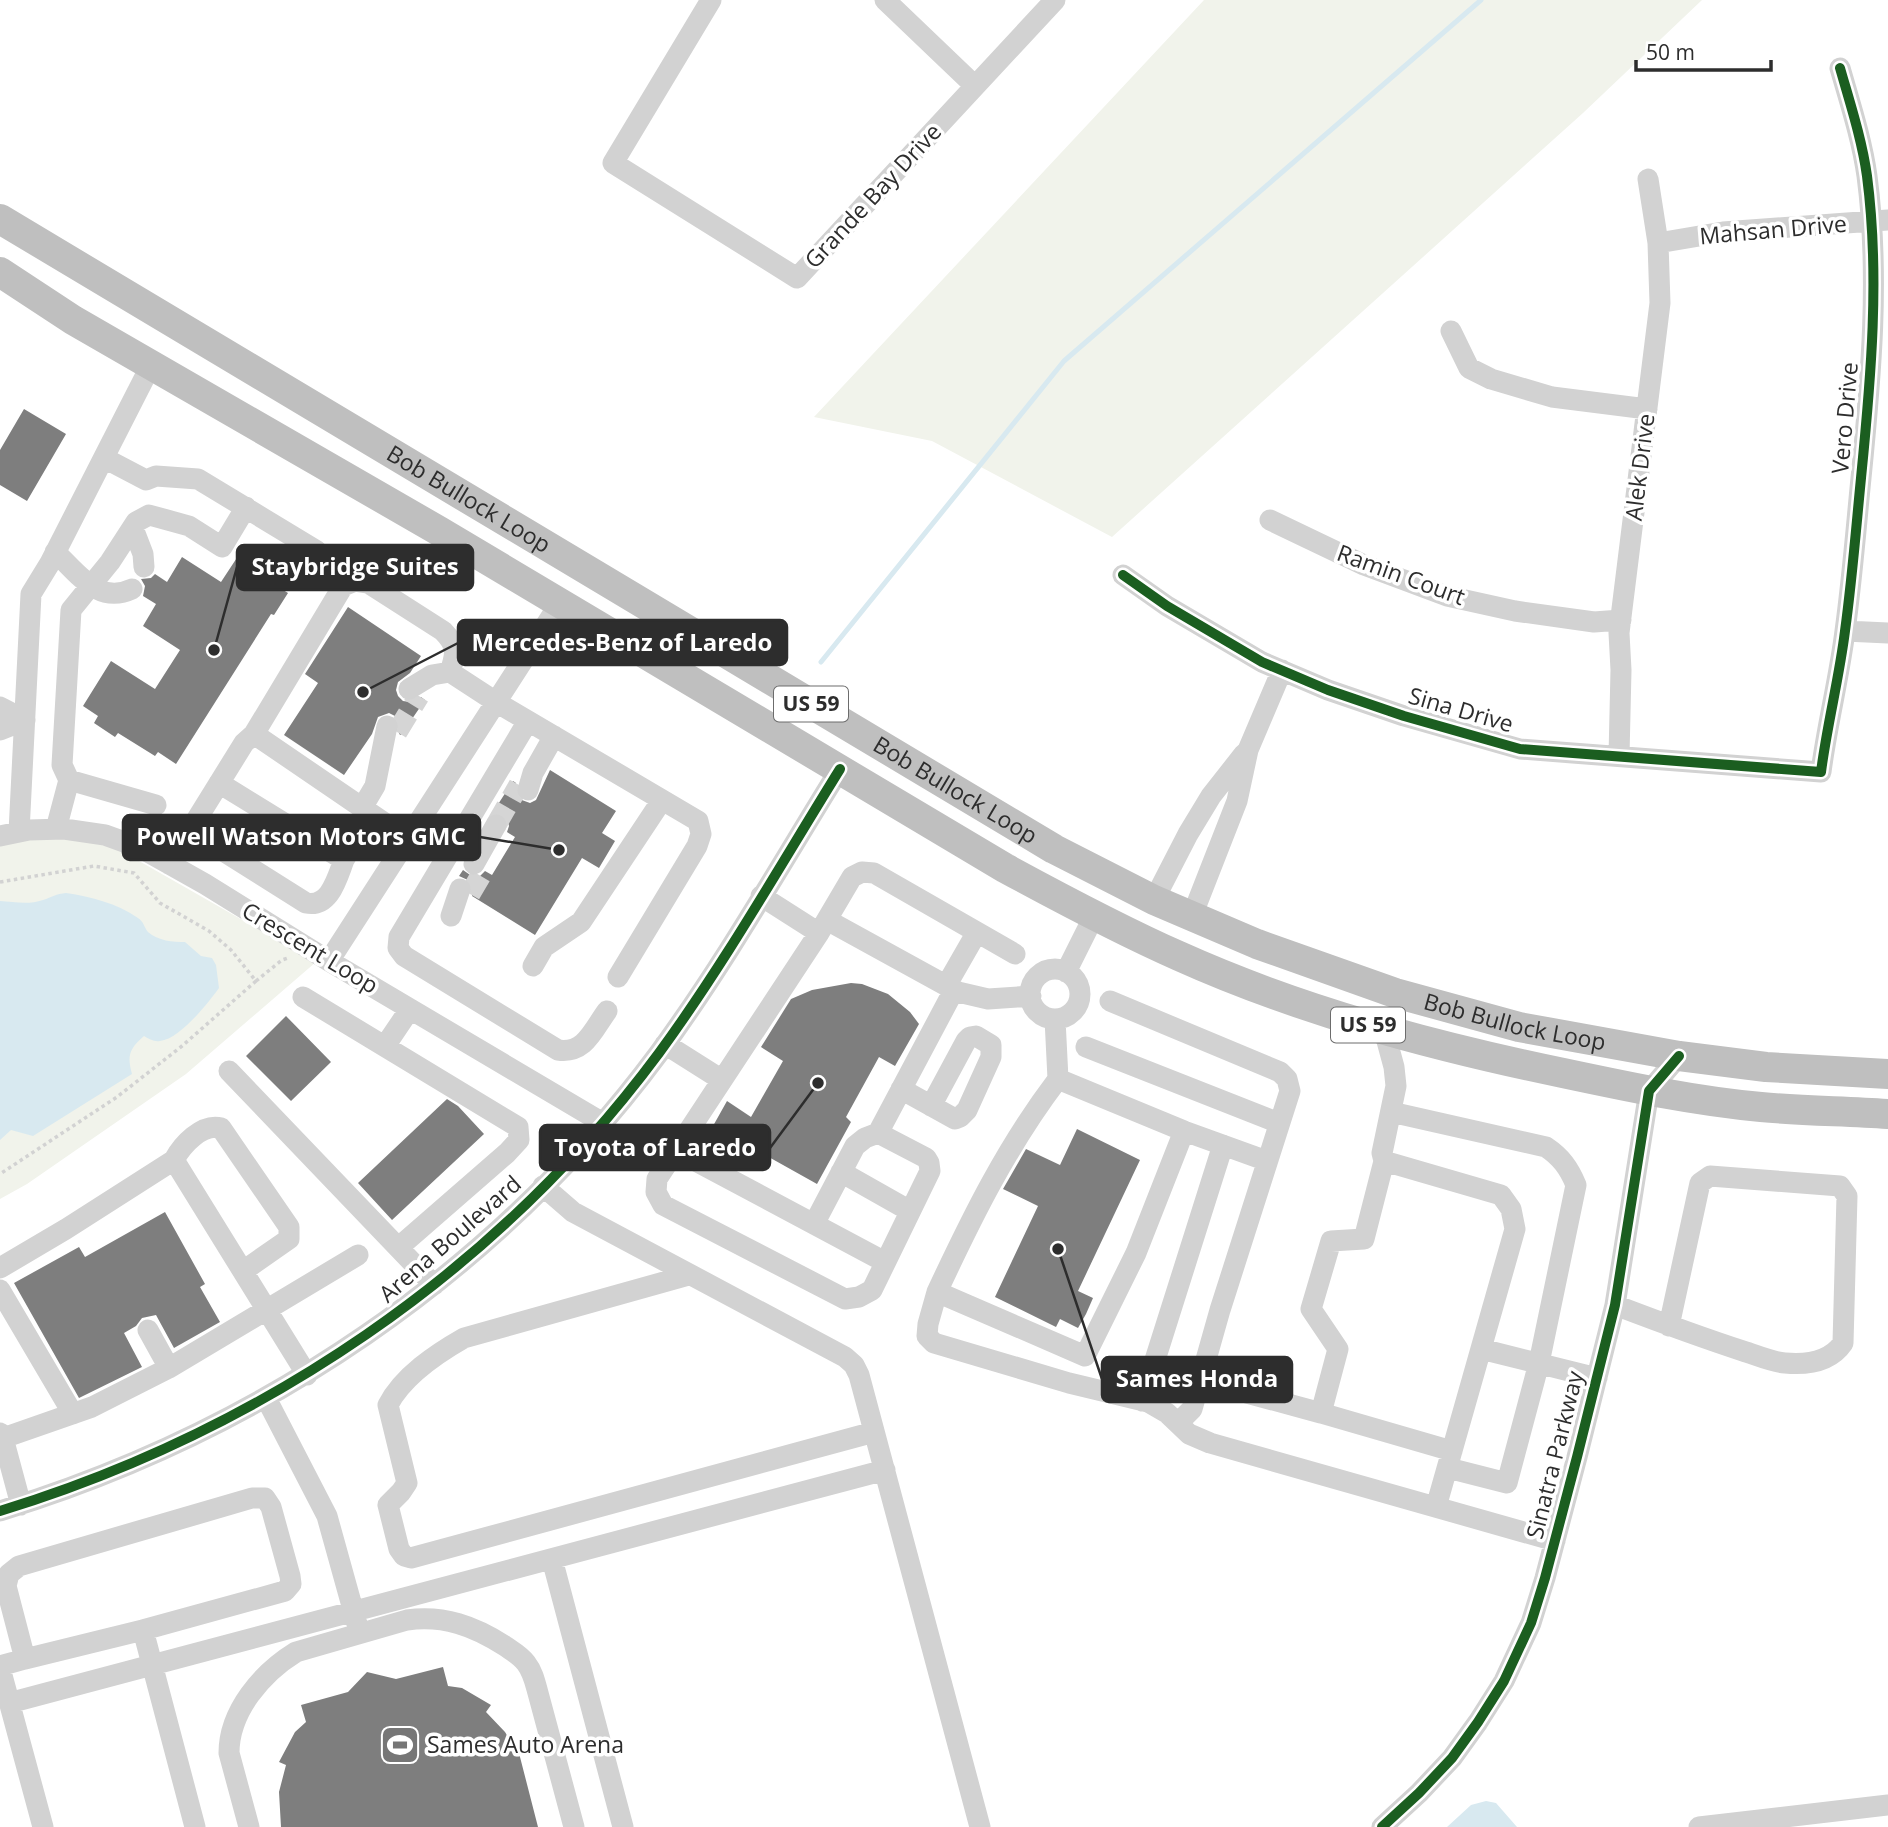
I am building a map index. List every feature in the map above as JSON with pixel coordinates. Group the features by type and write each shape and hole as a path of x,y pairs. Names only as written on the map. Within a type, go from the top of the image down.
{"highway":[{"name":"Bob Bullock Loop","path":"0,219 1054,849 1154,900 1256,944 1395,993 1519,1027 1679,1056 1766,1067 1888,1074"},
{"name":"Bob Bullock Loop","path":"0,272 73,320 561,603 1005,868 1094,916 1193,962 1286,998 1384,1030 1501,1060 1649,1091 1760,1107 1888,1114"}],"street":[{"name":"Grande Bay Drive","path":"711,0 612,163 797,278 1055,0"},
{"path":"885,0 975,86"},
{"name":"Vero Drive","path":"1821,772 1845,631 1870,388 1880,220 1840,68"},
{"name":"Alek Drive","path":"1619,757 1621,620 1660,303 1658,243 1648,179"},
{"name":"Mahsan Drive","path":"1658,243 1723,232 1880,220"},
{"path":"1451,331 1469,368 1491,379 1552,397 1647,409"},
{"path":"10,834 25,720 31,594 151,365"},
{"path":"104,458 146,480 156,476 198,479 317,551"},
{"path":"144,567 141,521 146,480"},
{"path":"141,521 188,526 222,547 246,507"},
{"name":"Ramin Court","path":"1270,520 1364,565 1447,596 1515,611 1594,622 1621,620"},
{"path":"56,829 69,780 62,765 71,610 141,521"},
{"path":"55,552 91,587 109,594 132,589"},
{"name":"Sina Drive","path":"1123,575 1167,606 1262,662 1328,690 1404,716 1520,749 1821,772"},
{"path":"169,864 244,743 254,734 343,586 355,581 368,583 443,631 451,639 456,653 450,672"},
{"path":"322,956 408,839 561,603"},
{"path":"1845,631 1888,633"},
{"path":"1192,916 1237,801 1248,750 1282,670"},
{"path":"417,689 432,675 450,672 698,821 701,834 697,846 618,978"},
{"path":"0,706 25,720"},
{"path":"0,730 25,720"},
{"path":"528,721 398,937 398,948 404,956 558,1050 569,1052 581,1047 607,1011"},
{"path":"254,734 408,839"},
{"path":"527,783 554,736"},
{"path":"190,830 306,902 316,905 322,902 334,884 367,811 388,738"},
{"path":"1154,900 1211,796 1248,750"},
{"name":"Arena Boulevard","path":"10,1508 137,1462 220,1423 307,1375 363,1338 434,1285 507,1222 603,1123 665,1044 705,987 840,769"},
{"path":"69,780 156,805"},
{"path":"219,783 344,860"},
{"path":"533,966 544,947 581,922 662,800"},
{"path":"479,867 500,828"},
{"name":"Crescent Loop","path":"10,834 56,829 105,835 141,848 603,1123"},
{"path":"878,1133 926,1158 930,1171 872,1290 859,1297 845,1298 663,1205 656,1192 657,1179 823,927 852,877 862,872 874,873 1015,954"},
{"path":"761,896 950,988 988,999 1031,996"},
{"path":"1066,972 1094,916"},
{"path":"814,1224 855,1146 878,1133 977,932"},
{"path":"1051,969 1066,972 1077,982 1080,997 1072,1012 1065,1017 1055,1018 1041,1014 1035,1008 1031,996 1033,983 1043,972 1051,969"},
{"path":"303,997 518,1127 519,1140 507,1153 398,1247"},
{"path":"1110,1001 1280,1072 1287,1079 1290,1091 1220,1310 1192,1409 1178,1423"},
{"path":"385,1046 410,1009"},
{"path":"1055,1018 1058,1079 1030,1116 976,1208 937,1292 927,1336 934,1343 1080,1386 1142,1401 1167,1413 1189,1434 1210,1443 1555,1541"},
{"path":"1321,1413 1338,1349 1311,1309 1331,1241 1364,1239 1384,1161 1382,1153 1396,1086 1384,1030"},
{"path":"665,1044 722,1080"},
{"path":"1086,1047 1279,1123"},
{"path":"1649,1091 1679,1056"},
{"path":"229,1071 290,1138 434,1285"},
{"path":"1058,1079 1267,1161"},
{"path":"901,1089 931,1106"},
{"name":"Sinatra Parkway","path":"1382,1827 1452,1758 1504,1681 1531,1623 1555,1541 1615,1305 1649,1091"},
{"path":"1247,1393 1321,1413 1507,1483 1539,1363 1576,1185 1571,1172 1560,1157 1546,1147 1391,1112"},
{"path":"0,1268 174,1160 181,1147 214,1126 221,1128 289,1227 289,1239 243,1271"},
{"path":"1080,1386 1085,1356 1136,1253 1184,1130"},
{"path":"1142,1401 1223,1145"},
{"path":"676,1150 885,1262"},
{"path":"174,1160 307,1375"},
{"path":"1384,1161 1501,1195 1511,1209 1515,1229 1436,1507"},
{"path":"841,1172 910,1211"},
{"path":"1615,1305 1669,1326 1784,1363 1824,1360 1836,1353 1843,1343 1847,1196 1840,1186 1710,1176 1700,1183 1669,1326"},
{"path":"543,1186 573,1212 845,1357 854,1365 885,1470 980,1827"},
{"path":"10,1508 1,1437 92,1407 169,1368 358,1255"},
{"path":"690,1275 464,1338 444,1350 396,1389 388,1405 391,1428 407,1483 388,1505 399,1549 404,1556 411,1558 874,1433"},
{"path":"0,1290 73,1414"},
{"path":"937,1292 1085,1356"},
{"path":"148,1330 169,1368"},
{"path":"1481,1349 1597,1378"},
{"path":"266,1398 327,1516 359,1633"},
{"path":"9,1703 885,1470"},
{"path":"25,1659 6,1586 9,1574 19,1566 252,1498 265,1498 271,1507 290,1576 291,1584 285,1591 0,1667 43,1827"},
{"path":"589,1510 600,1546"},
{"path":"552,1559 624,1827"},
{"path":"249,1827 229,1753 229,1741 233,1727 262,1679 296,1651 407,1620 435,1618 477,1629 519,1655 532,1673 574,1827"},
{"path":"143,1630 195,1827"},
{"path":"1699,1827 1888,1805"}],"path":[{"path":"0,882 94,866 134,873 160,903 209,930 231,950 256,981"},
{"path":"0,1174 117,1097 182,1046 282,960 322,956"}],"shaded area":[{"path":"1204,0 1702,0 1583,113 1112,537 932,441 814,417"},
{"path":"32,835 104,841 316,962 186,1074 27,1184 0,1199 0,842"},
{"path":"66,893 121,908 140,920 152,935 185,942 201,956 212,958 216,965 219,988 193,1019 176,1034 160,1041 144,1036 130,1053 132,1074 33,1136 11,1130 0,1140 0,901 32,902"},
{"path":"1486,1801 1496,1803 1517,1827 1447,1827 1471,1805"}],"building":[{"path":"24,409 66,434 27,501 0,485 0,450"},
{"path":"244,547 288,575 280,588 288,593 274,615 271,614 176,764 158,752 155,756 118,733 115,737 94,723 98,716 83,706 111,661 155,689 180,650 143,626 156,604 143,596 145,586 141,579 151,578 155,574 167,582 182,557 221,582"},
{"path":"348,607 421,656 410,673 398,682 396,690 403,701 410,702 421,697 425,700 401,735 400,722 395,716 389,713 378,717 372,734 344,775 284,735 318,683 305,674"},
{"path":"550,770 616,811 602,833 615,841 599,868 582,858 535,935 472,896 473,887 470,881 459,876 463,870 473,877 480,876 485,871 492,875 515,837 507,832 507,818 502,813 493,812 513,781 516,783 515,792 519,799 530,803 536,800"},
{"path":"851,983 862,984 888,994 910,1012 919,1024 895,1066 879,1057 846,1117 851,1122 817,1184 713,1126 727,1101 751,1117 783,1061 761,1047 791,999 812,990"},
{"path":"286,1016 331,1062 291,1101 246,1056"},
{"path":"447,1099 458,1106 484,1134 392,1220 358,1183"},
{"path":"1077,1129 1140,1160 1078,1291 1093,1298 1086,1314 1078,1328 1060,1319 1056,1327 995,1297 1038,1206 1003,1189 1026,1149 1060,1165"},
{"path":"165,1212 205,1284 200,1287 220,1322 174,1348 156,1315 142,1318 136,1326 124,1333 142,1367 79,1398 14,1283 79,1247 85,1257"},
{"name":"Sames Auto Arena","path":"443,1667 448,1686 462,1688 491,1705 486,1712 505,1732 520,1757 538,1827 281,1827 279,1792 286,1765 279,1762 295,1732 306,1722 301,1705 348,1692 367,1672 396,1679"}],"waterway":[{"path":"821,662 1064,361 1481,0"}],"tunnel":[{"path":"397,732 419,696"},
{"path":"496,825 519,785"},
{"path":"470,894 484,870"}],"cycle path":[{"path":"1123,575 1167,606 1262,662 1328,690 1404,716 1520,749 1821,772 1850,593 1873,327 1873,251 1867,176 1859,135 1840,68"},
{"path":"0,1511 97,1477 190,1437 280,1389 366,1334 448,1274 524,1206 595,1133 659,1053 730,949 840,769"},
{"path":"1382,1827 1452,1758 1504,1681 1531,1623 1615,1305 1649,1091 1679,1056"}],"place":[{"name":"Staybridge Suites","path":"214,650"},
{"name":"Mercedes-Benz of Laredo","path":"363,692"},
{"name":"Powell Watson Motors GMC","path":"559,850"},
{"name":"Toyota of Laredo","path":"818,1083"},
{"name":"Sames Honda","path":"1058,1249"},
{"name":"Sames Auto Arena","path":"400,1745"}]}
